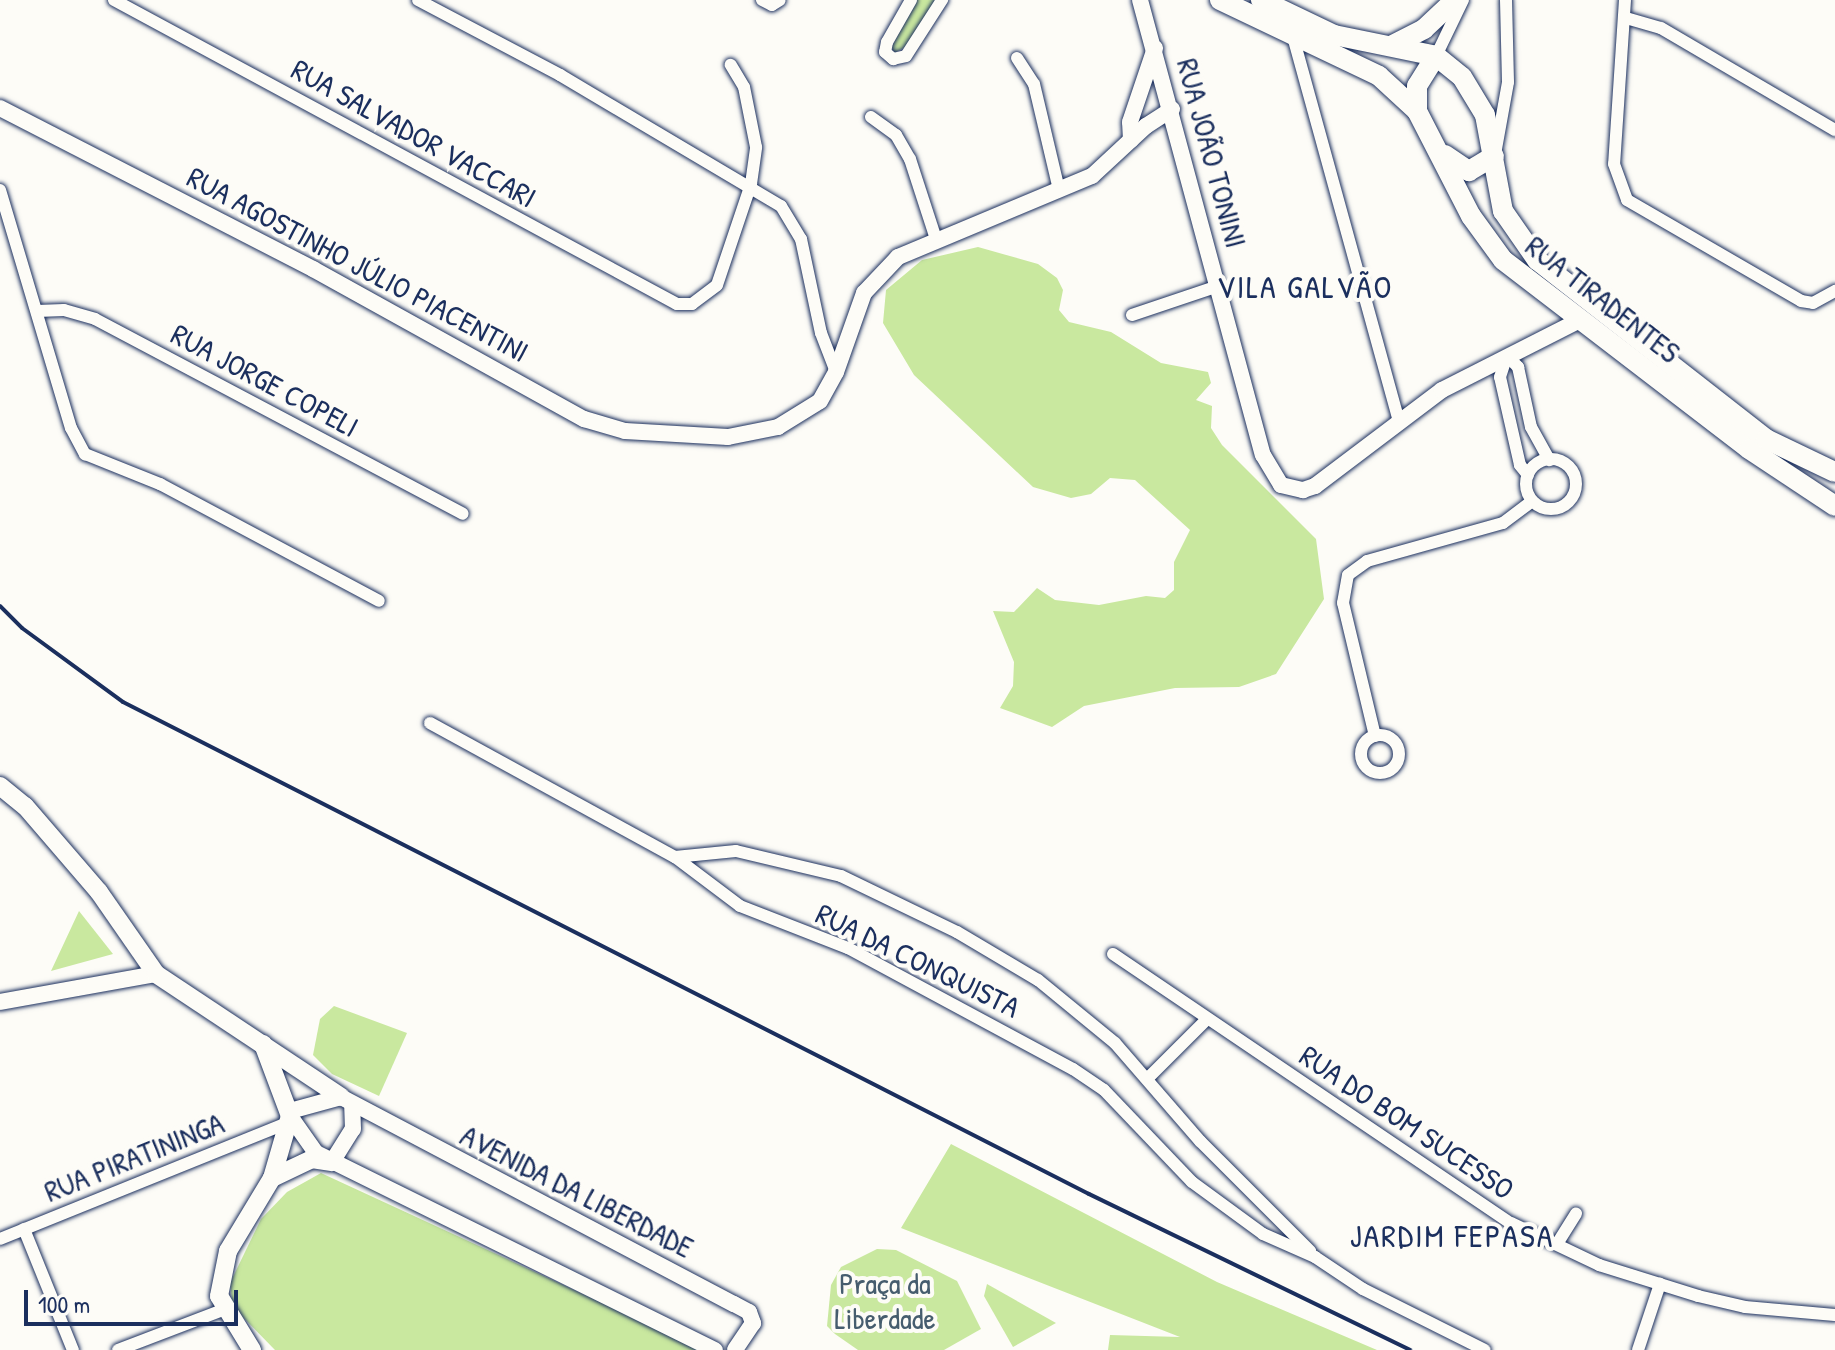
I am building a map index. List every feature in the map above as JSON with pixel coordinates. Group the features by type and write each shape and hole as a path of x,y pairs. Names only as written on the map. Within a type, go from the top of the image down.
{"main road":[{"name":"RUA TIRADENTES","path":"1220,0 1379,76 1417,111 1488,242 1578,321 1812,493 1835,506"},
{"name":"RUA TIRADENTES","path":"1261,0 1334,35 1436,56 1462,77 1477,99 1494,156 1503,211 1537,260 1766,439 1835,472"},
{"path":"1391,46 1424,29 1455,0"},
{"path":"1417,111 1417,86 1436,56"},
{"path":"1438,145 1451,162 1469,171 1494,156"},
{"path":"1812,493 1835,492"},
{"path":"0,786 25,806 99,892 156,974 346,1101"},
{"path":"252,1350 223,1310 219,1296 228,1251 272,1178 289,1117 263,1044"},
{"path":"272,1178 312,1159 332,1162"}],"street":[{"name":"RUA SALVADOR VACCARI","path":"114,0 653,294 692,304 717,285 751,184"},
{"path":"418,0 751,184 781,206 801,239 821,333 836,372"},
{"path":"762,0 772,5 780,0"},
{"path":"911,0 887,42 885,52 893,59 906,56 942,0"},
{"path":"1436,56 1463,0"},
{"path":"1494,156 1508,82 1506,0"},
{"path":"1625,0 1614,164 1627,200 1801,301 1813,303 1835,291"},
{"name":"RUA JOÃO TONINI","path":"1142,2 1263,455 1281,485 1303,490 1315,486 1398,418 1507,356 1578,321"},
{"path":"1626,18 1661,28 1835,130"},
{"path":"1292,33 1398,418"},
{"path":"1131,140 1130,122 1155,48"},
{"path":"1017,58 1034,84 1059,190"},
{"path":"731,65 744,87 756,147 751,184"},
{"name":"RUA AGOSTINHO JÚLIO PIACENTINI","path":"0,108 313,269 584,419 625,431 699,436 752,435 778,427 820,401 836,372 859,305 880,272 936,239 1059,190 1110,164 1131,140 1172,109"},
{"path":"871,117 896,135 910,159 936,239"},
{"path":"0,190 71,428 85,454 160,484 379,601"},
{"path":"1132,315 1218,286"},
{"name":"RUA JORGE COPELI","path":"37,311 64,310 95,319 463,514"},
{"path":"1528,475 1520,465 1500,377 1507,356 1518,367 1531,427 1549,460"},
{"path":"1549,460 1569,467 1575,480 1574,494 1558,508 1544,508 1532,501 1526,489 1528,475 1536,464 1549,460"},
{"path":"1375,736 1343,603 1348,575 1367,561 1503,523 1532,501"},
{"name":"RUA DA CONQUISTA","path":"430,723 675,857 740,906 848,948 1073,1069 1104,1090 1149,1142 1226,1209 1263,1234 1315,1257"},
{"path":"675,857 736,851 841,876 884,895 1038,980 1115,1043 1315,1257 1376,1296 1485,1350"},
{"name":"RUA DO BOM SUCESSO","path":"1113,954 1459,1193 1557,1244 1660,1284 1745,1307 1835,1315"},
{"path":"0,1002 156,974"},
{"path":"1147,1079 1207,1019"},
{"path":"332,1162 353,1129 346,1101 289,1117 309,1146 332,1162 715,1350"},
{"name":"AVENIDA DA LIBERDADE","path":"346,1101 749,1312 753,1323 735,1350"},
{"name":"RUA PIRATININGA","path":"0,1239 289,1117"},
{"path":"1557,1244 1576,1213"},
{"path":"24,1229 73,1350"},
{"path":"1638,1350 1660,1284"},
{"path":"118,1350 223,1310"}],"green space":[{"path":"917,0 935,0 907,46 894,53 892,46"},
{"path":"978,247 1038,264 1057,278 1063,290 1059,310 1069,322 1111,332 1161,363 1208,372 1211,383 1196,400 1212,406 1211,428 1222,445 1316,539 1324,599 1276,674 1239,687 1175,688 1084,706 1052,727 1000,708 1013,686 1014,662 993,611 1014,612 1037,588 1055,600 1099,605 1146,596 1165,598 1174,590 1174,562 1190,530 1135,480 1110,478 1091,494 1071,498 1033,487 914,375 883,323 886,290 922,260"},
{"path":"79,911 113,954 51,971"},
{"path":"334,1006 407,1033 379,1096 332,1074 313,1055 320,1019"},
{"path":"951,1144 1217,1282 1377,1350 1108,1350 1110,1335 1180,1337 901,1228"},
{"path":"321,1173 704,1350 275,1350 233,1307 230,1283 261,1219 287,1192"},
{"name":"Praça da Liberdade","path":"877,1249 896,1250 957,1281 981,1329 944,1350 858,1350 835,1334 827,1326 831,1285 841,1267"},
{"path":"987,1284 1056,1323 1013,1347 984,1296"}],"railway":[{"path":"0,606 22,628 123,702 1089,1194 1410,1350"}],"district":[{"name":"VILA GALVÃO","path":"1305,287"},
{"name":"JARDIM FEPASA","path":"1452,1236"}]}
